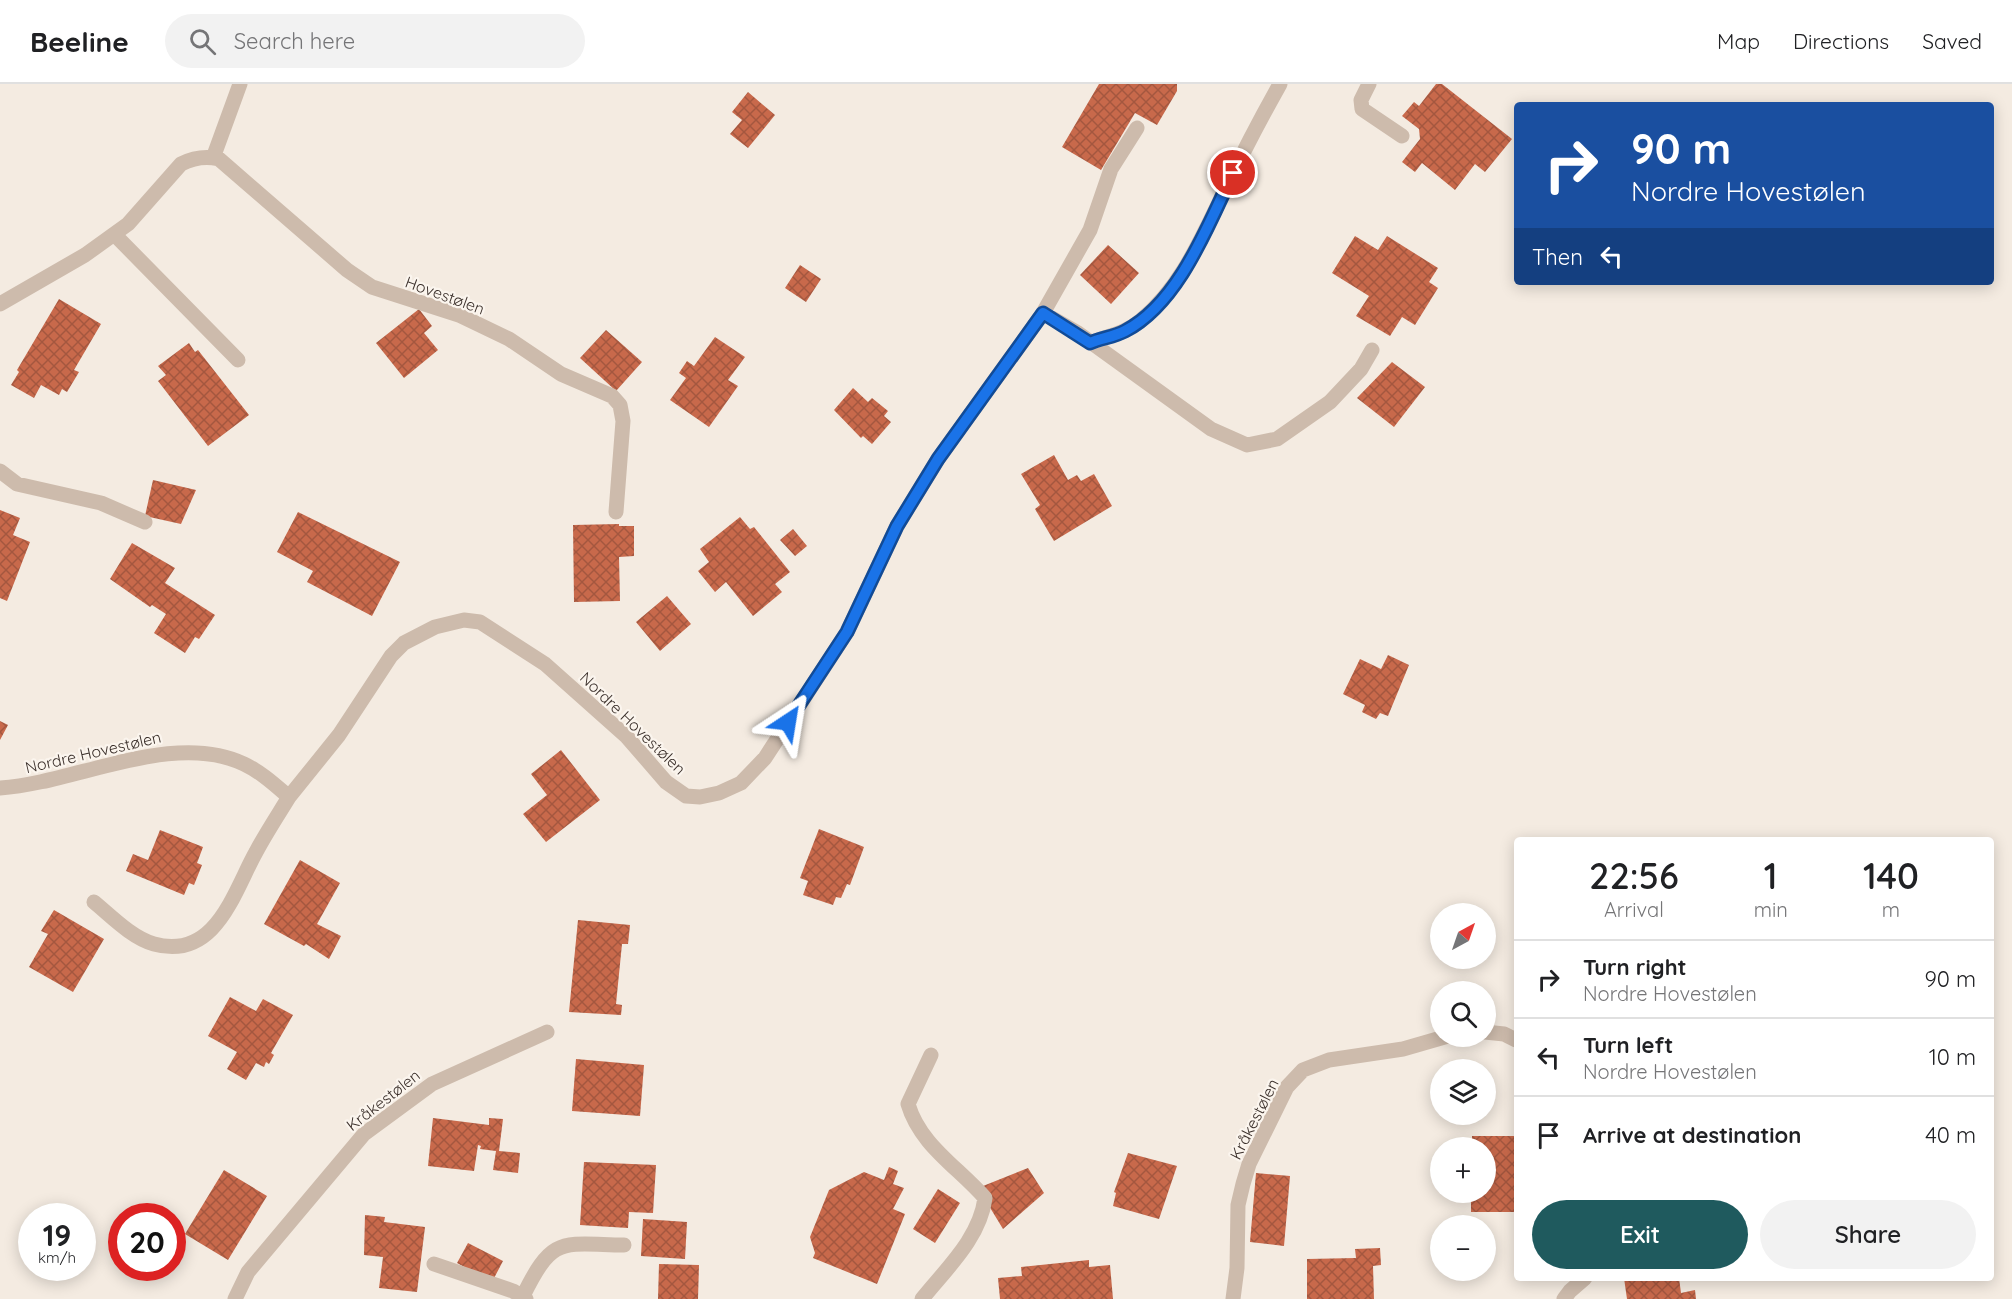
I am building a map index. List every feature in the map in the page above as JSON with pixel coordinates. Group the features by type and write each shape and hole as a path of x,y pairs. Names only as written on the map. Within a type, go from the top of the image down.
{"lane":[{"path":"0,304 128,224 181,164 190,160 213,158 240,84"},
{"path":"1090,343 1124,332 1139,322 1176,283 1195,252 1252,134 1280,84"},
{"path":"1369,84 1361,100 1362,109 1402,136"},
{"name":"Nordre Hovestølen","path":"94,902 118,922 155,944 171,946 200,938 217,925 229,909 255,854 289,797 339,735 398,650 417,634 464,621 486,626 545,664 627,737 666,782 686,796 700,797 741,783 765,758 847,632 897,526 938,459 1043,313 1090,230 1111,169 1137,128"},
{"name":"Hovestølen","path":"213,158 219,159 347,270 372,287 459,315 509,339 561,374 612,396 620,405 623,421 616,512"},
{"path":"114,234 238,360"},
{"path":"1043,313 1090,343 1211,429 1247,445 1276,439 1330,402 1361,369 1372,350"},
{"path":"0,471 17,484 101,504 145,522"},
{"name":"Nordre Hovestølen","path":"0,788 34,785 163,754 193,752 243,764 264,775 289,797"},
{"name":"Kråkestølen","path":"235,1299 249,1272 364,1134 432,1084 547,1032"},
{"path":"1496,1033 1514,1039"},
{"name":"Kråkestølen","path":"1233,1299 1237,1268 1238,1206 1243,1184 1249,1164 1287,1087 1303,1070 1329,1060 1403,1048 1430,1041"},
{"path":"922,1299 974,1232 983,1211 985,1198 926,1140 912,1120 908,1104 931,1055"},
{"path":"434,1264 524,1298 547,1254 557,1248 572,1244 624,1245"},
{"path":"1564,1299 1570,1290 1581,1281"}],"building":[{"path":"1099,84 1177,84 1177,91 1157,125 1135,113 1101,170 1062,147"},
{"path":"1436,84 1442,84 1512,139 1485,172 1475,164 1455,190 1422,163 1415,172 1402,162 1420,139 1419,129 1402,116 1414,102 1419,106"},
{"path":"748,92 775,115 748,148 730,134 742,120 732,112"},
{"path":"1355,236 1378,250 1387,236 1438,268 1429,282 1438,288 1415,325 1402,317 1390,336 1356,316 1369,296 1332,273"},
{"path":"1108,245 1139,273 1111,304 1080,275"},
{"path":"800,265 821,279 806,302 785,288"},
{"path":"59,299 101,324 74,370 79,372 67,392 62,389 59,395 41,385 34,398 11,385 19,372 17,370"},
{"path":"419,309 432,326 424,333 438,350 404,378 376,343"},
{"path":"606,330 642,362 616,391 580,358"},
{"path":"715,337 745,357 728,380 738,386 709,427 670,400 686,378 679,373 687,361 694,366"},
{"path":"189,343 195,352 198,350 249,415 208,446 158,381 166,375 158,366"},
{"path":"1392,362 1425,387 1394,427 1357,398"},
{"path":"853,388 868,402 872,398 888,411 884,416 891,422 872,444 863,436 861,438 834,410"},
{"path":"1054,455 1068,480 1077,475 1081,481 1094,474 1112,506 1054,541 1035,509 1040,505 1021,474"},
{"path":"153,480 196,490 181,524 145,516"},
{"path":"0,510 20,518 13,535 30,542 7,601 0,598"},
{"path":"298,512 400,562 372,616 307,582 313,571 277,552"},
{"path":"740,517 750,529 754,527 790,572 775,584 782,592 753,616 726,582 715,592 698,571 709,562 700,549"},
{"path":"619,524 619,526 634,526 634,556 619,557 620,601 574,602 573,525"},
{"path":"793,529 807,546 795,556 780,540"},
{"path":"132,543 175,568 165,583 215,615 199,639 195,637 185,653 154,633 166,614 152,605 150,607 110,579"},
{"path":"667,596 691,624 660,651 636,622"},
{"path":"1388,655 1409,665 1388,716 1380,713 1376,719 1362,712 1365,705 1343,694 1360,659 1381,669"},
{"path":"0,721 8,725 0,740"},
{"path":"561,750 600,800 546,842 523,814 547,795 531,774"},
{"path":"819,829 864,847 850,885 847,884 841,898 836,897 833,905 803,895 808,881 800,878"},
{"path":"160,830 203,847 197,863 202,865 194,885 189,883 184,895 126,871 133,854 148,860"},
{"path":"300,860 340,883 317,924 341,936 329,959 306,944 304,946 264,924"},
{"path":"54,910 104,939 73,992 29,967 48,934 41,931"},
{"path":"578,920 630,925 628,944 622,944 616,1004 622,1005 621,1015 569,1012"},
{"path":"230,997 256,1011 263,999 293,1015 271,1053 274,1055 269,1064 266,1062 264,1067 256,1063 246,1080 227,1069 237,1052 208,1036"},
{"path":"576,1059 644,1065 640,1116 572,1111"},
{"path":"433,1118 489,1125 489,1118 503,1119 499,1151 520,1153 518,1173 493,1170 496,1151 480,1149 481,1146 478,1145 474,1171 428,1166"},
{"path":"1472,1136 1514,1136 1514,1212 1471,1212 1471,1203 1496,1203 1496,1137"},
{"path":"1128,1153 1177,1166 1159,1219 1113,1206 1116,1193 1114,1192"},
{"path":"584,1162 656,1165 653,1213 629,1212 628,1228 580,1225"},
{"path":"889,1167 898,1171 893,1184 904,1188 893,1209 905,1214 877,1284 813,1258 815,1253 810,1237 829,1190 864,1172 884,1180"},
{"path":"1028,1168 1044,1193 1003,1229 986,1201 983,1186"},
{"path":"224,1170 267,1196 228,1260 186,1235"},
{"path":"1256,1173 1290,1176 1284,1246 1250,1242"},
{"path":"938,1189 960,1203 935,1243 913,1229"},
{"path":"365,1215 385,1217 384,1222 425,1227 417,1292 379,1288 383,1257 364,1255"},
{"path":"643,1219 687,1222 685,1259 641,1256"},
{"path":"468,1243 503,1261 492,1282 457,1263"},
{"path":"1380,1248 1381,1265 1373,1266 1374,1299 1307,1299 1307,1259 1356,1258 1355,1249"},
{"path":"1089,1260 1089,1267 1110,1265 1113,1299 1000,1299 998,1278 1022,1276 1021,1267"},
{"path":"659,1264 699,1265 698,1299 658,1299"},
{"path":"1624,1281 1679,1281 1681,1293 1695,1290 1696,1299 1627,1299"}],"route":[{"path":"788,722 847,632 897,526 938,459 1043,313 1078,333 1090,343 1124,332 1139,322 1176,283 1195,252 1233,173"}]}
